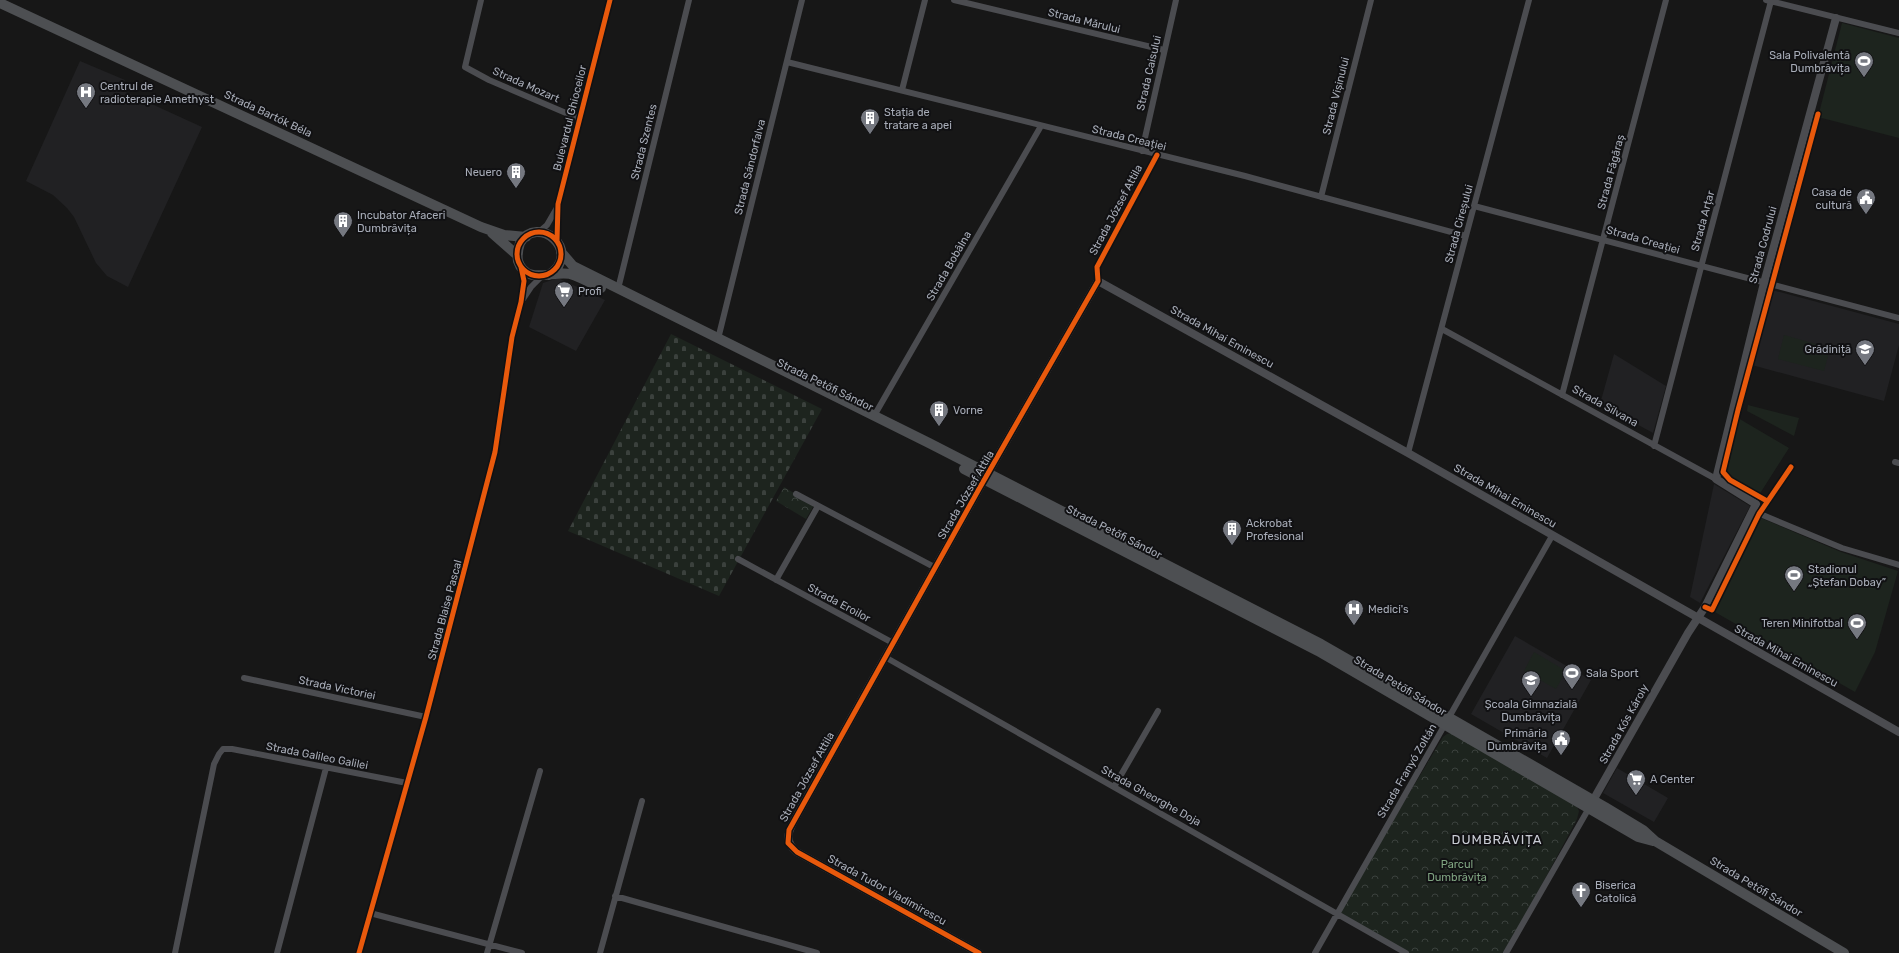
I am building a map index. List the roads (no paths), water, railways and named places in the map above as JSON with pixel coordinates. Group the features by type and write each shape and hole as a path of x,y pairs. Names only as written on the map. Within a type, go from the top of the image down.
{"main road":[{"name":"Strada Bartók Béla","path":"0,2 481,227 503,241 517,255"},
{"name":"Strada Bartók Béla","path":"481,227 504,234 526,237"},
{"path":"538,232 552,236 557,241 561,252 559,265 545,276 534,276 527,273 521,267 517,255 521,242 526,237 538,232"},
{"name":"Strada Petőfi Sándor","path":"561,252 573,266 874,416 987,477 1321,644 1446,722 1591,804 1638,837 1655,841 1844,953"},
{"name":"Strada Petőfi Sándor","path":"545,276 570,274 606,290 926,449 987,477"}],"street":[{"name":"Strada Mozart","path":"481,0 465,67 489,80 580,119"},
{"name":"Bulevardul Ghioceilor","path":"557,241 558,204 610,0"},
{"name":"Strada Szentes","path":"618,288 689,0"},
{"name":"Strada Sándorfalva","path":"718,339 802,0"},
{"path":"902,90 925,0"},
{"name":"Strada Mărului","path":"954,0 1164,50"},
{"name":"Strada Caisului","path":"1142,151 1176,0"},
{"name":"Strada Vișinului","path":"1321,197 1371,0"},
{"name":"Strada Cireșului","path":"1408,454 1529,0"},
{"name":"Strada Făgăraș","path":"1562,395 1666,0"},
{"path":"1769,1 1899,33"},
{"name":"Strada Arțar","path":"1654,446 1769,1"},
{"name":"Strada Codrului","path":"1716,480 1764,283 1836,18"},
{"name":"Strada Creației","path":"787,62 1245,176 1466,236"},
{"name":"Strada Bobâlna","path":"874,416 1042,126"},
{"name":"Strada József Attila","path":"788,843 789,830 1098,281 1097,267 1157,155"},
{"name":"Bulevardul Ghioceilor","path":"538,232 547,225 558,204"},
{"name":"Strada Creației","path":"1474,206 1604,239 1899,318"},
{"name":"Strada Blaise Pascal","path":"359,953 426,717 495,452 512,338 521,302 524,281 521,267"},
{"name":"Strada Blaise Pascal","path":"521,302 531,287 545,276"},
{"name":"Strada Mihai Eminescu","path":"1098,281 1408,454 1899,732"},
{"name":"Strada Silvana","path":"1442,329 1716,480 1755,508 1842,548 1899,565"},
{"path":"796,494 936,568"},
{"path":"776,580 818,506"},
{"name":"Strada Kós Károly","path":"1506,953 1706,607 1755,508"},
{"name":"Strada Franyó Zoltán","path":"1315,953 1552,536"},
{"name":"Strada Eroilor","path":"738,559 893,643"},
{"name":"Strada Gheorghe Doja","path":"885,657 1406,953"},
{"name":"Strada Victoriei","path":"244,678 426,717"},
{"path":"1114,787 1158,711"},
{"name":"Strada Galileo Galilei","path":"175,953 214,764 223,749 232,749 326,768 407,782"},
{"path":"277,953 326,768"},
{"path":"487,953 540,771"},
{"path":"600,953 642,801"},
{"name":"Strada Tudor Vladimirescu","path":"788,843 797,852 978,953"},
{"path":"615,896 818,953"},
{"path":"370,913 522,953"}],"place":[{"name":"Sala Polivalentă Dumbrăvița","path":"1864,78"},
{"name":"Centrul de radioterapie Amethyst","path":"86,109"},
{"name":"Stația de tratare a apei","path":"870,135"},
{"name":"Neuero","path":"516,189"},
{"name":"Casa de cultură","path":"1866,215"},
{"name":"Incubator Afaceri Dumbrăvița","path":"343,238"},
{"name":"Profi","path":"564,308"},
{"name":"Grădiniță","path":"1865,366"},
{"name":"Vorne","path":"939,427"},
{"name":"Ackrobat Profesional","path":"1232,546"},
{"name":"Stadionul „Ștefan Dobay”","path":"1794,592"},
{"name":"Medici's","path":"1354,626"},
{"name":"Teren Minifotbal","path":"1857,640"},
{"name":"Sala Sport","path":"1572,690"},
{"name":"Școala Gimnazială Dumbrăvița","path":"1531,697"},
{"name":"Primăria Dumbrăvița","path":"1561,756"},
{"name":"A Center","path":"1636,796"},
{"name":"Biserica Catolică","path":"1581,908"}],"district":[{"name":"DUMBRĂVIȚA","path":"1497,839"}],"park label":[{"name":"Parcul Dumbrăvița","path":"1457,870"}]}
